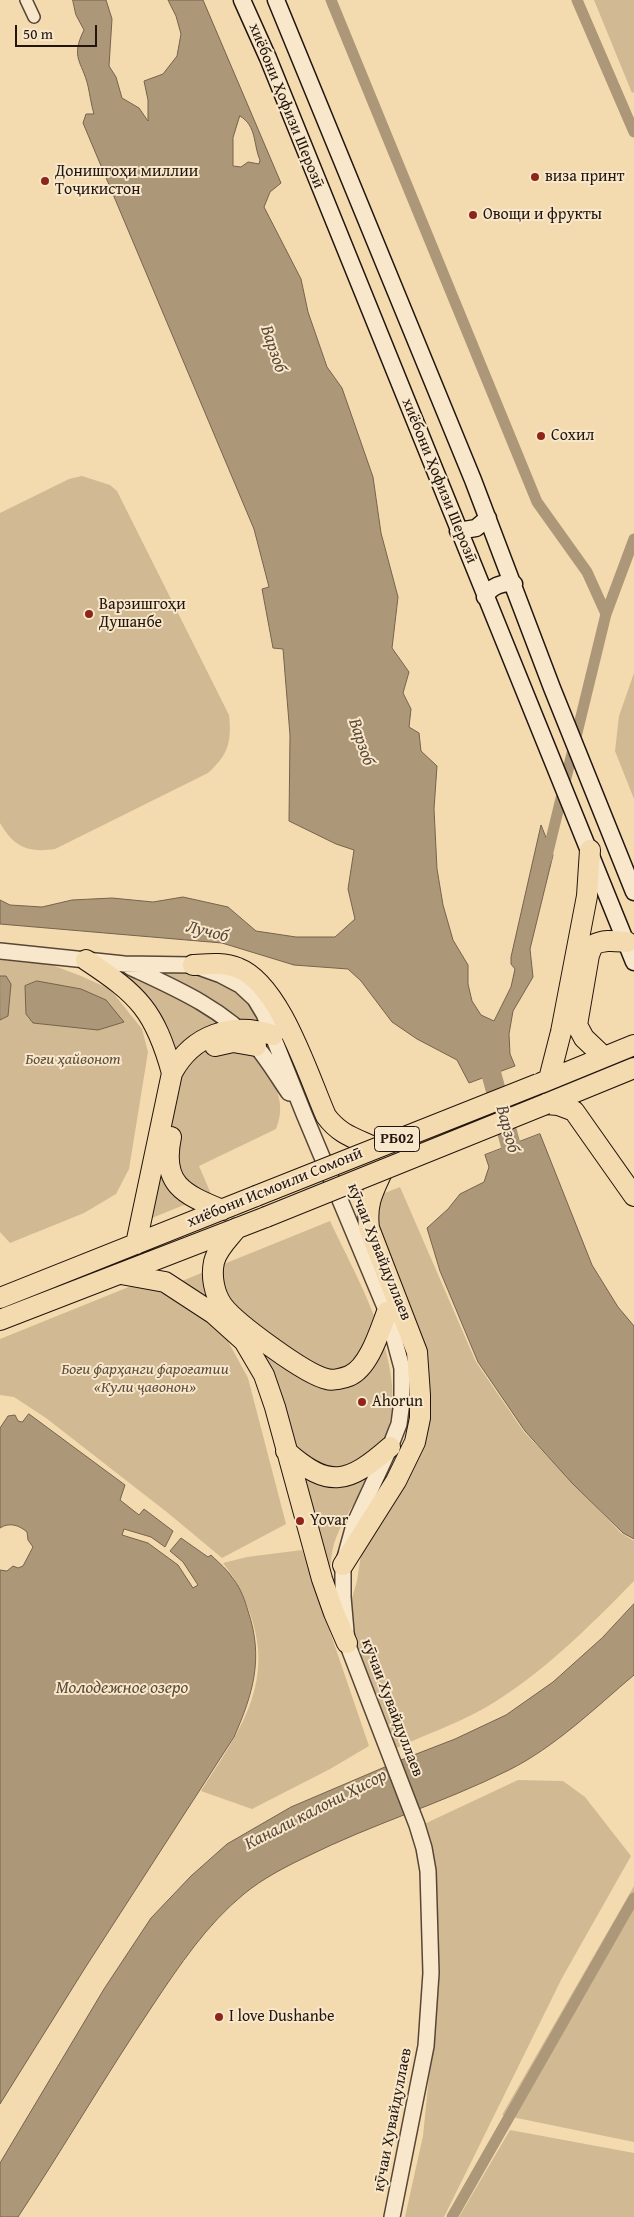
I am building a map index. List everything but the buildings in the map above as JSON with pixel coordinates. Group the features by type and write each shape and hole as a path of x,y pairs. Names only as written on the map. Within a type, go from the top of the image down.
{"highway":[{"path":"544,1082 561,1032 588,896 590,850"},
{"path":"604,1057 584,1038 577,1025 589,955 593,945 601,942 614,940 627,942"},
{"path":"86,960 131,992 148,1012 158,1030 172,1073"},
{"path":"193,965 215,963 237,967 253,975 279,1007 326,1116 335,1128 345,1135 376,1148"},
{"path":"136,1244 172,1073 180,1059 192,1047 206,1038 239,1029 261,1031 273,1035"},
{"path":"222,1210 189,1196 180,1190 172,1178 168,1165 168,1147 181,1084 187,1070 198,1057 216,1046 233,1042 256,1046"},
{"name":"хиёбони Исмоили Сомонӣ","path":"0,1298 629,1047"},
{"name":"хиёбони Исмоили Сомонӣ","path":"0,1320 383,1170 633,1068"},
{"path":"574,1111 576,1101 587,1088"},
{"path":"546,1104 558,1105 574,1111 634,1196"},
{"path":"343,1565 384,1501 415,1442 420,1418 417,1352 369,1228 367,1210 370,1197 383,1170"},
{"path":"237,1228 218,1251 214,1262 215,1291 222,1304 237,1322 314,1375 329,1380 350,1376 365,1362 387,1312"},
{"path":"121,1274 165,1282 214,1314 244,1341 264,1375 322,1579 334,1614 347,1643"},
{"path":"286,1451 304,1468 322,1476 338,1478 356,1473 371,1465 390,1448"}],"main road":[{"name":"хиёбони Ҳофизи Шерозӣ","path":"242,0 364,293 458,531 576,814 634,962"},
{"name":"хиёбони Ҳофизи Шерозӣ","path":"276,0 488,518 564,720 634,892"},
{"path":"458,531 476,528 488,518"},
{"path":"485,597 490,590 499,585 514,584"}],"street":[{"path":"26,0 34,17"},
{"path":"0,951 124,964"},
{"name":"кӯчаи Хувайдуллаев","path":"124,964 193,965 221,975 240,985 255,999 273,1035 387,1312 402,1368 402,1401 398,1424 390,1448 354,1525 343,1565 343,1598 347,1643 416,1825 424,1848 428,1871 431,1973 426,2046 392,2217"},
{"name":"кӯчаи Хувайдуллаев","path":"124,964 207,1005 239,1029 256,1046 304,1114"}],"green space":[{"path":"594,0 634,0 634,92 632,93"},
{"name":"Варзишгоҳи Душанбе","path":"82,476 110,485 117,491 229,715 230,733 224,754 208,773 55,849 29,849 16,843 0,823 0,513 69,479"},
{"path":"634,673 634,799 615,751 619,716"},
{"name":"Боғи ҳайвонот","path":"0,960 52,965 110,989 142,1029 148,1052 129,1169 116,1194 84,1213 10,1243 0,1232"},
{"path":"147,970 201,974 242,992 263,1026 240,1021"},
{"path":"108,971 141,981 171,994 228,1027 175,1058"},
{"path":"241,1040 266,1070 277,1092 280,1116 276,1129 199,1166 211,1194 147,1220 180,1073 200,1048"},
{"path":"400,1187 476,1362 524,1432 621,1533 634,1541 634,1581 563,1650 504,1696 472,1715 392,1750 348,1625 362,1548 396,1482 422,1379 371,1228 372,1198"},
{"path":"330,1221 362,1288 382,1338 389,1363 392,1410 384,1441 368,1479 336,1538 330,1571 265,1371 177,1283"},
{"name":"Боғи фарҳанги фароғатии «Кули ҷавонон»","path":"156,1276 224,1334 248,1378 286,1524 222,1558 168,1513 46,1418 14,1397 0,1395 0,1339"},
{"path":"302,1550 369,1746 330,1769 252,1809 201,1791 241,1726 250,1704 256,1681 258,1658 256,1633 239,1589 223,1563 247,1557"},
{"path":"518,1780 563,1781 585,1797 631,1856 562,1978 444,2217 405,2217 423,2136 433,2036 420,1826"},
{"path":"634,1886 634,2142 502,2115"},
{"path":"510,2130 634,2153 634,2217 459,2217"}],"water":[{"name":"Лучоб","path":"73,0 106,0 112,19 109,66 116,77 122,98 139,108 148,121 148,100 144,81 163,74 177,56 181,34 176,16 168,0 203,0 281,183 270,192 264,207 301,279 308,312 327,367 342,388 373,477 381,533 398,597 392,648 409,672 403,693 411,709 409,727 419,733 421,751 437,766 434,809 437,869 443,905 453,940 468,965 468,984 472,1001 481,1015 494,1021 511,987 515,969 511,964 511,957 541,825 553,855 530,949 533,977 513,1011 509,1034 510,1054 515,1066 469,1083 457,1060 417,1039 392,1022 361,981 348,969 294,965 222,943 0,924 0,900 10,905 42,907 72,900 112,898 153,902 183,897 228,907 256,931 296,937 335,937 355,919 348,889 354,850 336,844 289,821 290,735 283,649 273,648 262,589 269,587 254,529 83,123 86,114 94,114 86,78 78,59 78,47 84,30 76,15","holes":["240,116 245,120 254,136 260,160 259,164 248,162 241,167 233,166 233,138"]},
{"path":"0,976 6,976 11,984 8,1016 0,1020"},
{"path":"37,981 81,989 106,1000 124,1022 98,1030 33,1023 26,1014 25,986"},
{"path":"540,1134 592,1265 618,1307 634,1326 634,1539 623,1533 572,1483 525,1431 478,1362 440,1271 427,1228 448,1209 460,1194 484,1182 489,1167 485,1155"},
{"name":"Молодежное озеро","path":"29,1414 125,1485 120,1500 139,1515 144,1509 173,1531 165,1547 151,1537 124,1529 122,1535 148,1543 178,1565 193,1588 198,1585 183,1562 170,1551 181,1538 208,1557 211,1555 232,1576 243,1595 253,1628 256,1660 251,1691 234,1737 0,2104 0,1570 7,1571 13,1566 18,1568 23,1566 33,1547 28,1540 27,1532 21,1528 10,1525 0,1528 0,1428 8,1416 15,1415 18,1421 22,1422"},
{"name":"Канали калони Ҳисор","path":"634,1604 634,1675 558,1739 526,1761 484,1782 356,1834 290,1865 258,1883 231,1906 194,1946 173,1975 18,2217 0,2217 0,2163 104,1989 151,1918 191,1876 227,1844 291,1807 455,1739 506,1715 553,1682 602,1638"}],"waterway":[{"path":"331,0 537,502 587,572 606,614"},
{"path":"577,0 634,132"},
{"path":"546,860 606,614 634,539"},
{"name":"Варзоб","path":"476,1053 490,1069 518,1172"},
{"path":"452,2217 634,1898"}],"place":[{"name":"виза принт","path":"535,177"},
{"name":"Донишгоҳи миллии Тоҷикистон","path":"45,181"},
{"name":"Овощи и фрукты","path":"473,215"},
{"name":"Сохил","path":"541,436"},
{"name":"Варзишгоҳи Душанбе","path":"89,614"},
{"name":"Ahorun","path":"362,1402"},
{"name":"Yovar","path":"300,1521"},
{"name":"I love Dushanbe","path":"219,2017"}]}
